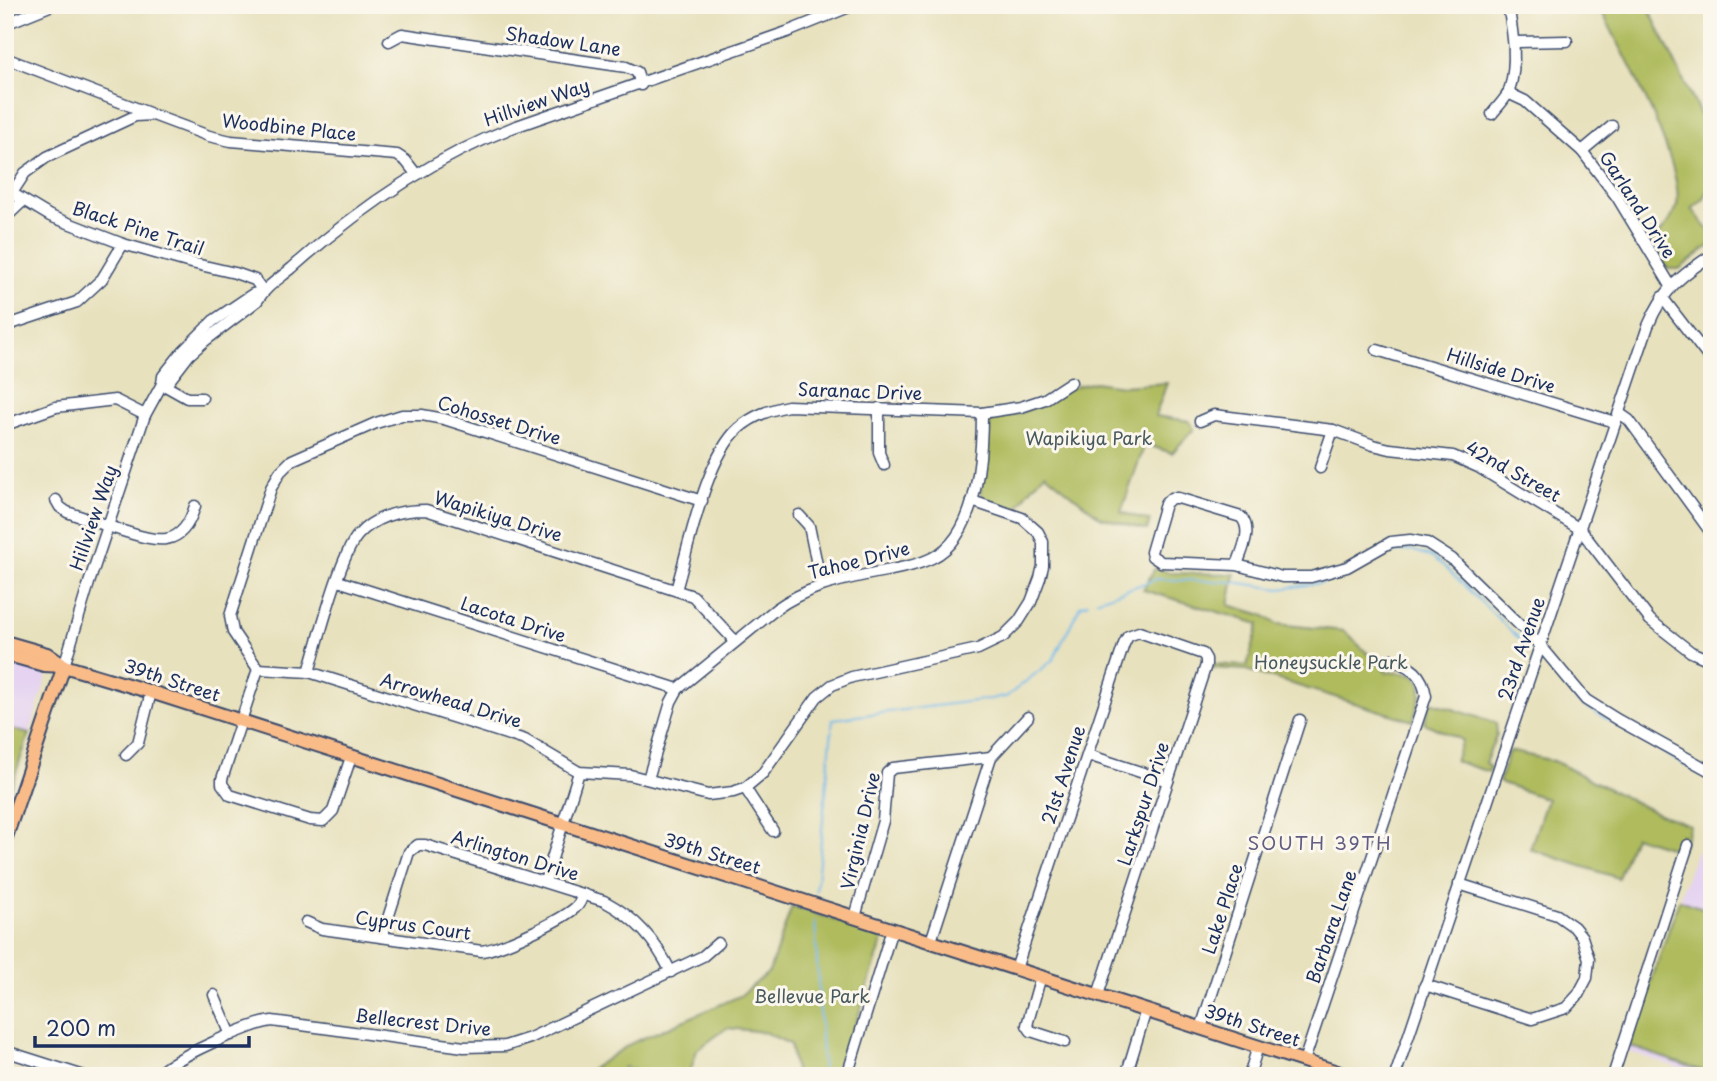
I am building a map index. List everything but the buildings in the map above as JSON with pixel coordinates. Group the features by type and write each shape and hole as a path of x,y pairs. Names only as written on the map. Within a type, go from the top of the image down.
{"main road":[{"path":"5,642 47,654 64,666"},
{"path":"5,654 44,665 64,666"},
{"path":"5,841 64,666"},
{"name":"39th Street","path":"64,666 1350,1076"}],"street":[{"path":"5,24 52,5"},
{"name":"Hillview Way","path":"64,666 145,415 162,384 163,376 213,321 253,294 263,291 330,236 416,174 476,141 640,85 854,5"},
{"path":"1492,114 1508,93 1515,42 1508,5"},
{"name":"Shadow Lane","path":"389,41 402,34 626,67 637,72 640,85"},
{"path":"1515,42 1567,41"},
{"name":"Woodbine Place","path":"5,58 209,136 231,141 397,155 406,161 416,174"},
{"name":"Garland Drive","path":"1508,93 1525,102 1582,151 1617,197 1671,286"},
{"path":"8,191 25,173 47,157 135,116 153,114"},
{"path":"1582,151 1612,126"},
{"name":"Black Pine Trail","path":"8,191 50,216 123,244 255,280 263,291"},
{"path":"5,218 23,201"},
{"path":"5,326 77,302 102,278 123,244"},
{"name":"23rd Avenue","path":"1395,1076 1647,326 1671,286 1682,275 1712,255"},
{"path":"1662,297 1712,362"},
{"name":"Hillside Drive","path":"1377,350 1617,418"},
{"name":"Saranac Drive","path":"676,590 702,501 721,449 739,428 752,418 789,406 982,413 1045,399 1071,382"},
{"path":"162,384 187,398 202,398"},
{"path":"5,425 56,407 115,400 145,415"},
{"path":"879,408 879,453 884,465"},
{"name":"Tahoe Drive","path":"648,779 671,702 678,689 735,641 791,598 821,584 913,565 934,557 953,541 972,502 982,457 982,413"},
{"name":"Cohosset Drive","path":"258,669 233,632 230,616 271,488 280,472 292,460 376,423 402,415 444,419 702,501"},
{"name":"42nd Street","path":"1200,421 1214,415 1333,430 1390,449 1453,456 1479,467 1580,529 1650,620 1691,653 1712,661"},
{"path":"1617,418 1629,420 1712,534"},
{"path":"1320,468 1333,430"},
{"path":"1237,565 1248,531 1241,517 1178,498 1171,498 1165,504 1151,547 1156,561 1237,565 1282,577 1311,577 1347,567 1391,542 1410,540 1427,543 1452,559 1540,645 1586,700 1712,772"},
{"path":"56,500 67,512 159,541 183,531 190,522 195,506"},
{"path":"773,831 745,788 763,773 817,697 832,685 852,677 978,649 1003,637 1019,621 1031,602 1043,566 1043,542 1038,532 1022,518 972,502"},
{"name":"Wapikiya Drive","path":"309,672 346,556 357,535 376,520 401,510 426,510 693,596 735,641"},
{"path":"799,515 809,526 821,584"},
{"name":"Lacota Drive","path":"338,581 678,689"},
{"name":"21st Avenue","path":"1016,969 1128,636 1139,632 1171,643"},
{"name":"Larkspur Drive","path":"1098,995 1206,659 1203,654 1171,643"},
{"name":"Barbara Lane","path":"1304,1061 1426,696 1424,680 1409,667 1391,659"},
{"path":"309,672 258,669 222,784 230,795 310,820 323,821 333,811 351,757"},
{"name":"Arrowhead Drive","path":"309,672 526,740 579,772 630,775 708,795 721,795 745,788"},
{"path":"126,755 138,743 151,692"},
{"path":"931,941 991,757 1028,717"},
{"name":"Lake Place","path":"1201,1028 1300,720"},
{"path":"1088,755 1168,781"},
{"name":"Virginia Drive","path":"855,917 883,821 887,773 892,768 991,757"},
{"path":"545,881 579,772"},
{"name":"Arlington Drive","path":"382,937 408,855 418,845 425,845 545,881 614,906 638,924 660,950 671,972"},
{"path":"1613,1076 1688,845"},
{"path":"1425,985 1532,1019 1566,1008 1578,995 1587,978 1589,959 1582,937 1574,927 1557,915 1459,884"},
{"name":"Cyprus Court","path":"306,922 322,929 470,951 487,950 566,915 578,905 583,894"},
{"path":"848,1076 892,929"},
{"name":"Bellecrest Drive","path":"157,1076 166,1066 258,1023 272,1021 464,1047 505,1046 530,1038 671,972 703,956 718,943"},
{"path":"1041,976 1027,1025 1031,1031 1065,1042"},
{"path":"214,995 231,1035"},
{"path":"1126,1076 1146,1010"},
{"path":"1249,1076 1258,1046"},
{"path":"5,1051 84,1076"}],"shaded area":[{"path":"5,659 41,669 47,676 29,734 5,727"},
{"path":"1696,851 1712,856 1712,1076 1703,1076 1627,1051"}],"green space":[{"path":"1598,5 1647,5 1712,139 1712,181 1704,199 1692,209 1712,234 1712,244 1679,269 1668,269 1651,244 1676,209 1677,191 1672,166 1649,106"},
{"name":"Wapikiya Park","path":"1094,382 1123,386 1167,383 1155,416 1189,421 1194,429 1172,453 1145,444 1121,512 1150,521 1147,530 1100,517 1045,473 1017,509 984,497 981,494 981,482 988,417 1017,414 1045,403 1066,389"},
{"name":"Honeysuckle Park","path":"1155,568 1172,573 1235,574 1229,605 1263,615 1277,624 1344,631 1387,672 1413,674 1420,682 1421,693 1413,721 1246,670 1213,668 1213,664 1247,666 1259,624 1143,590"},
{"name":"Honeysuckle Park","path":"1431,702 1496,723 1497,734 1485,763 1490,767 1489,772 1455,761 1462,740 1424,723"},
{"path":"5,727 29,734 5,805"},
{"path":"1509,751 1554,761 1654,812 1690,825 1681,851 1634,836 1618,878 1530,849 1547,799 1499,782"},
{"path":"1679,900 1706,909 1712,917 1712,1074 1629,1046"},
{"name":"Bellevue Park","path":"792,906 884,936 839,1076 796,1076 790,1044 764,1032 727,1028 697,1050 689,1076 653,1076 624,1067 621,1076 575,1076 588,1071 632,1043 740,996 769,972"}],"waterway":[{"path":"1096,600 1157,579 1234,582 1280,589 1321,583 1352,573 1387,553 1411,550 1433,557 1530,649"},
{"path":"816,891 833,719 1006,697 1053,660 1080,606 1088,603"},
{"path":"1541,658 1578,702 1712,781"},
{"path":"815,921 823,1076"}],"district":[{"name":"SOUTH 39TH","path":"1320,843"}]}
